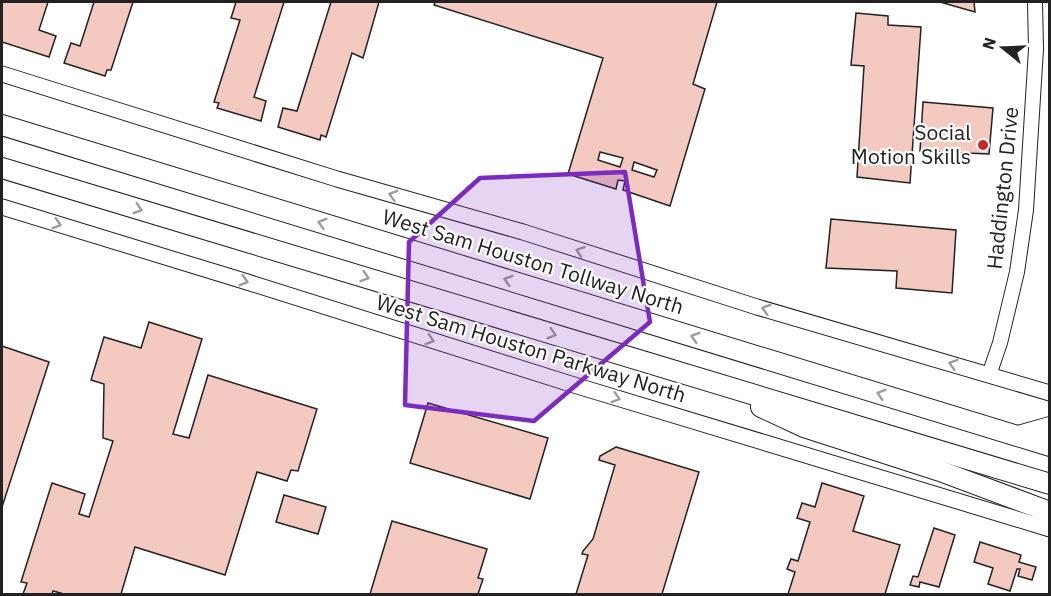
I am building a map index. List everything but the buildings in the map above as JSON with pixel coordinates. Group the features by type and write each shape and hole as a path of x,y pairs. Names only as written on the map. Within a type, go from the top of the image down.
{"highway":[{"name":"West Sam Houston Tollway North","path":"2,125 1050,446"},
{"path":"2,168 1050,484"},
{"path":"696,377 804,428 940,471 1050,512"},
{"path":"1018,436 1050,427"}],"main road":[{"path":"2,74 359,185 524,232 757,307 1050,393"},
{"name":"West Sam Houston Parkway North","path":"2,207 574,386 1050,529"}],"street":[{"name":"Haddington Drive","path":"989,375 1000,343 1017,272 1026,210 1036,49 1035,2"}],"highlighted area":[{"path":"625,172 650,322 534,421 405,405 409,242 480,178"}],"place":[{"name":"Social Motion Skills","path":"983,145"}]}
